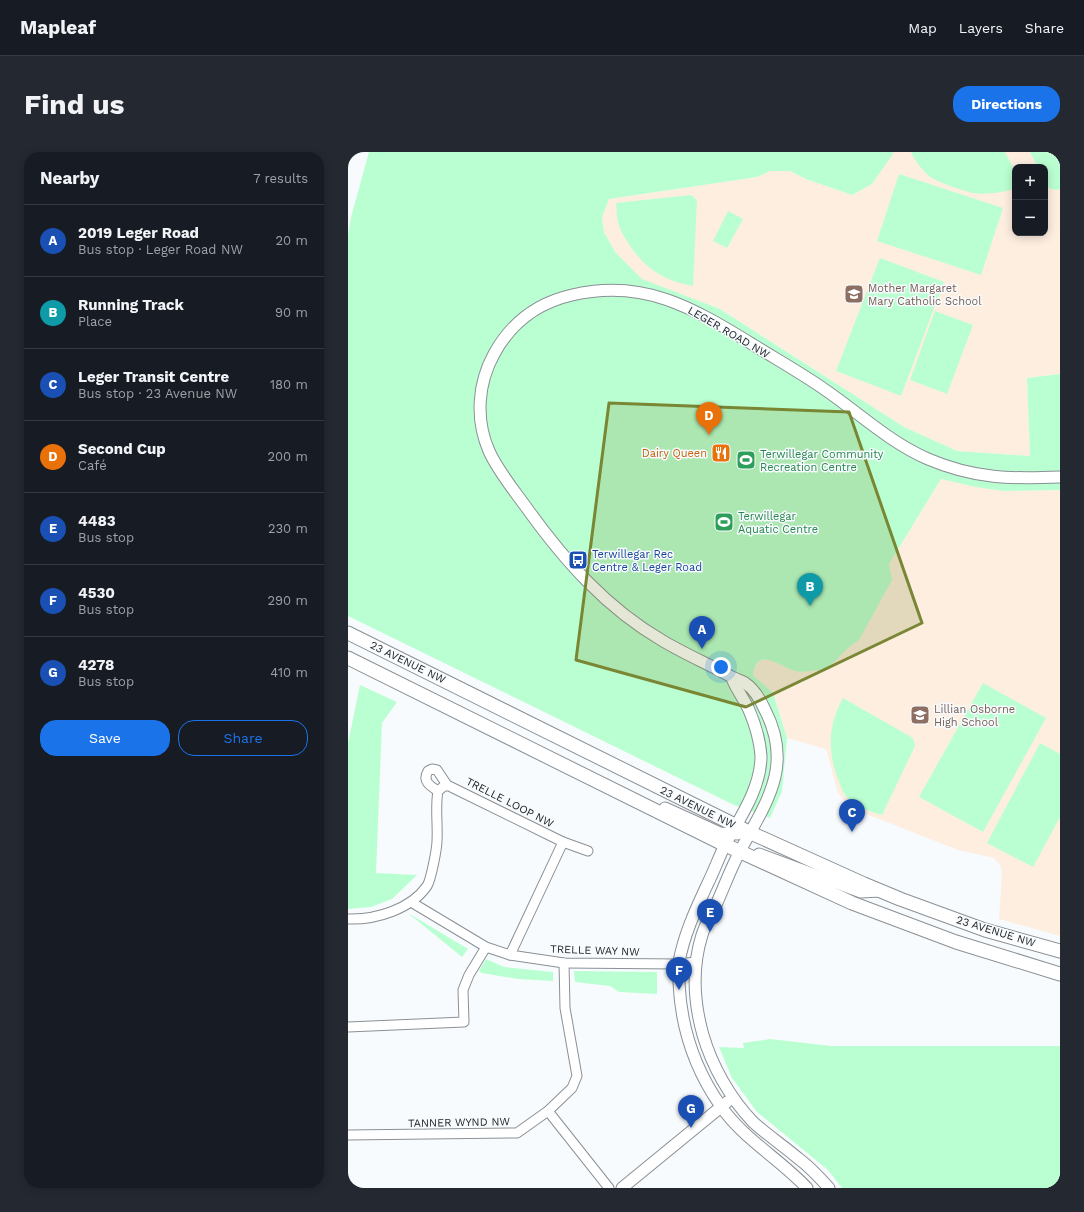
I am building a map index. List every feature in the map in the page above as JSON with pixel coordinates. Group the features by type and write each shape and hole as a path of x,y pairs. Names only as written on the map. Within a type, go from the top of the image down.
{"main road":[{"name":"23 AVENUE NW","path":"348,633 731,835 740,850 852,903 894,920 964,945 1060,974"},
{"name":"23 AVENUE NW","path":"348,658 589,778 731,835 751,833 882,891 986,930 1060,951"}],"street":[{"name":"LEGER ROAD NW","path":"829,1188 803,1162 753,1121 733,1098 712,1060 703,1034 696,997 696,955 703,931 740,850 751,833 770,796 775,780 777,755 775,734 764,707 747,684 732,678 720,669 660,640 624,616 589,584 546,534 498,468 487,447 481,425 480,402 484,377 488,365 500,341 519,320 543,304 573,294 604,291 636,292 665,298 704,315 823,388 886,437 921,456 962,471 990,477 1023,479 1060,477"},
{"path":"732,678 756,728 761,755 758,779 687,929 678,964 680,994 687,1037 702,1074 720,1106 737,1126 807,1188"},
{"name":"TRELLE LOOP NW","path":"438,791 427,782 425,776 428,771 432,769 437,770 447,785 563,842 588,851"},
{"path":"348,919 358,920 383,915 411,902 428,885 437,847 438,791 440,788 447,785"},
{"path":"510,955 563,842"},
{"path":"740,850 861,892 882,891"},
{"name":"TRELLE WAY NW","path":"411,902 486,947 510,955 564,964 678,964 696,962"},
{"path":"348,1027 464,1022 463,990 469,975 486,947"},
{"name":"TANNER WYND NW","path":"348,1135 517,1133 548,1111 572,1088 577,1076 564,1008 564,964"},
{"path":"622,1188 720,1106 733,1098"},
{"path":"548,1111 580,1154 610,1188"}],"highlighted area":[{"path":"609,403 849,412 922,623 746,707 576,660"}],"shaded area":[{"name":"Mother Margaret Mary Catholic School","path":"893,152 1060,152 1060,374 1027,378 1030,456 957,451 904,427 720,309 642,280 615,252 604,232 602,217 609,199 757,177 770,171 790,171 806,179 852,195 872,184"},
{"name":"Lillian Osborne High School","path":"941,479 1004,491 1060,490 1060,936 999,919 1002,872 1000,865 994,858 958,850 851,808 838,793 826,749 787,738 773,693 753,675 754,669 758,662 762,660 770,659 796,671 849,647 859,640 889,564"}],"green space":[{"path":"369,152 893,152 872,184 852,195 806,179 790,171 770,171 757,177 609,199 602,217 604,232 615,252 642,279 720,309 904,427 957,451 1030,456 1027,378 1060,374 1060,490 1004,491 976,487 941,479 889,564 892,580 859,640 849,647 827,669 799,672 764,659 759,661 755,666 753,675 773,693 787,738 782,791 770,818 734,805 348,616 348,235 351,217"},
{"path":"911,152 1005,152 1012,165 1012,190 984,194 970,192 930,177 924,172"},
{"path":"1030,152 1060,152 1060,189 1056,190 1049,188 1048,186 1048,164 1036,164"},
{"path":"899,174 1003,208 981,275 877,241"},
{"path":"691,195 697,200 693,286 665,277 657,273 643,262 630,246 621,231 617,219 616,203"},
{"path":"728,211 743,219 727,248 713,241"},
{"path":"880,258 944,282 901,396 836,371"},
{"path":"935,311 973,325 947,394 910,380"},
{"path":"983,683 1046,718 983,832 919,797"},
{"path":"360,685 397,702 382,723 376,873 417,875 392,899 371,907 348,909 348,743"},
{"path":"843,698 913,738 915,746 882,815 853,803 842,790 835,771 831,750 832,729 834,718"},
{"path":"1040,743 1060,754 1060,817 1033,867 987,843"},
{"path":"408,913 468,949 462,957"},
{"path":"486,959 504,967 553,972 553,981 518,979 482,973 479,971"},
{"path":"574,971 657,972 657,994 619,992 610,986 575,982"},
{"path":"770,1039 831,1046 1060,1046 1060,1188 842,1188 828,1170 757,1112 732,1078 719,1047 744,1048 743,1043"}],"place":[{"name":"Mother Margaret Mary Catholic School","path":"854,294"},
{"name":"Second Cup","path":"709,435"},
{"name":"Dairy Queen","path":"721,453"},
{"name":"Terwillegar Community Recreation Centre","path":"746,460"},
{"name":"Terwillegar Aquatic Centre","path":"724,522"},
{"name":"Terwillegar Rec Centre & Leger Road","path":"578,560"},
{"name":"Running Track","path":"810,606"},
{"name":"2019 Leger Road","path":"702,649"},
{"name":"Lillian Osborne High School","path":"920,715"},
{"name":"Leger Transit Centre","path":"852,832"},
{"name":"4483","path":"710,932"},
{"name":"4530","path":"679,990"},
{"name":"4278","path":"691,1128"}]}
